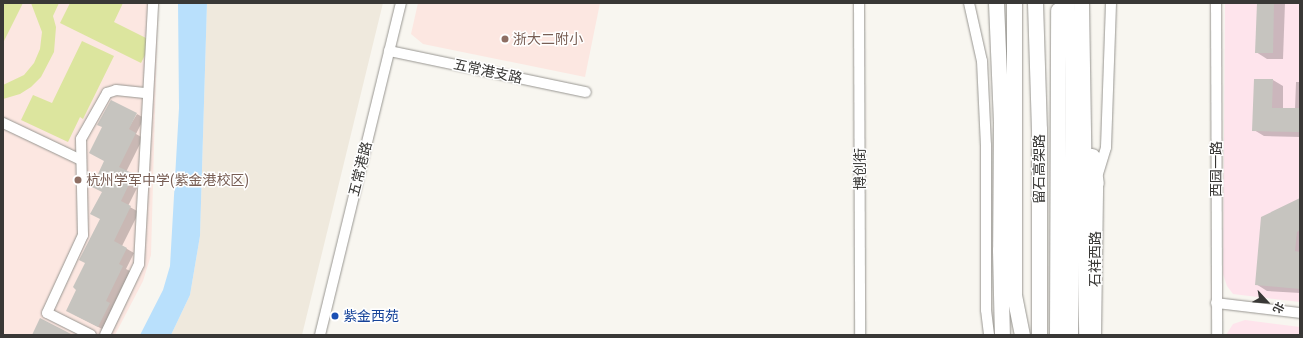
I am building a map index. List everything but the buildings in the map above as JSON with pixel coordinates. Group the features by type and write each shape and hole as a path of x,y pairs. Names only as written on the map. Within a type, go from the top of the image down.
{"highway":[{"path":"996,3 1001,122 1000,250 1002,335"},
{"path":"1014,3 1014,296 1022,335"},
{"name":"留石高架路","path":"1035,3 1039,129 1039,335"},
{"name":"留石高架路","path":"1057,335 1058,3"},
{"path":"1066,3 1073,63 1070,335"},
{"path":"1081,3 1084,101 1086,335"},
{"path":"1084,101 1096,182"},
{"path":"994,335 1000,250"}],"main road":[{"name":"石祥西路","path":"1094,335 1096,182"}],"street":[{"path":"105,335 139,264 147,92 153,3"},
{"name":"五常港路","path":"320,335 401,3"},
{"name":"博创街","path":"859,3 860,335"},
{"path":"969,3 982,61 986,145 986,310 989,335"},
{"path":"1096,182 1106,147 1111,3"},
{"name":"西园一路","path":"1216,3 1217,335"},
{"name":"五常港支路","path":"389,51 586,92"},
{"path":"92,335 47,313 83,235 81,139 107,93 116,90 147,92"},
{"path":"3,123 81,160"},
{"path":"1216,303 1300,313"}],"shaded area":[{"name":"杭州学军中学(紫金港校区)","path":"3,3 158,3 151,255 143,281 115,335 3,335"},
{"path":"207,3 383,3 302,335 171,335 190,295 200,236"},
{"name":"浙大二附小","path":"418,3 600,3 585,77 423,44 411,34"},
{"path":"1225,3 1300,3 1300,302 1233,294 1227,286 1223,274"},
{"path":"1245,320 1300,327 1300,335 1226,335 1233,324"}],"green space":[{"path":"3,3 23,3 3,43"},
{"path":"31,3 59,3 53,16 56,27 54,52 41,77 31,87 20,94 3,99 3,85 24,75 34,63 40,49 42,32"},
{"path":"70,3 123,3 114,22 146,38 147,51 141,63 60,23"},
{"path":"82,41 114,56 83,119 80,117 68,142 21,120 33,95 52,103"}],"water":[{"path":"178,3 207,3 200,236 190,295 171,335 140,335 163,290 170,266 179,108"}],"place":[{"name":"浙大二附小","path":"505,39"},
{"name":"杭州学军中学(紫金港校区)","path":"78,180"},
{"name":"紫金西苑","path":"335,316"}]}
